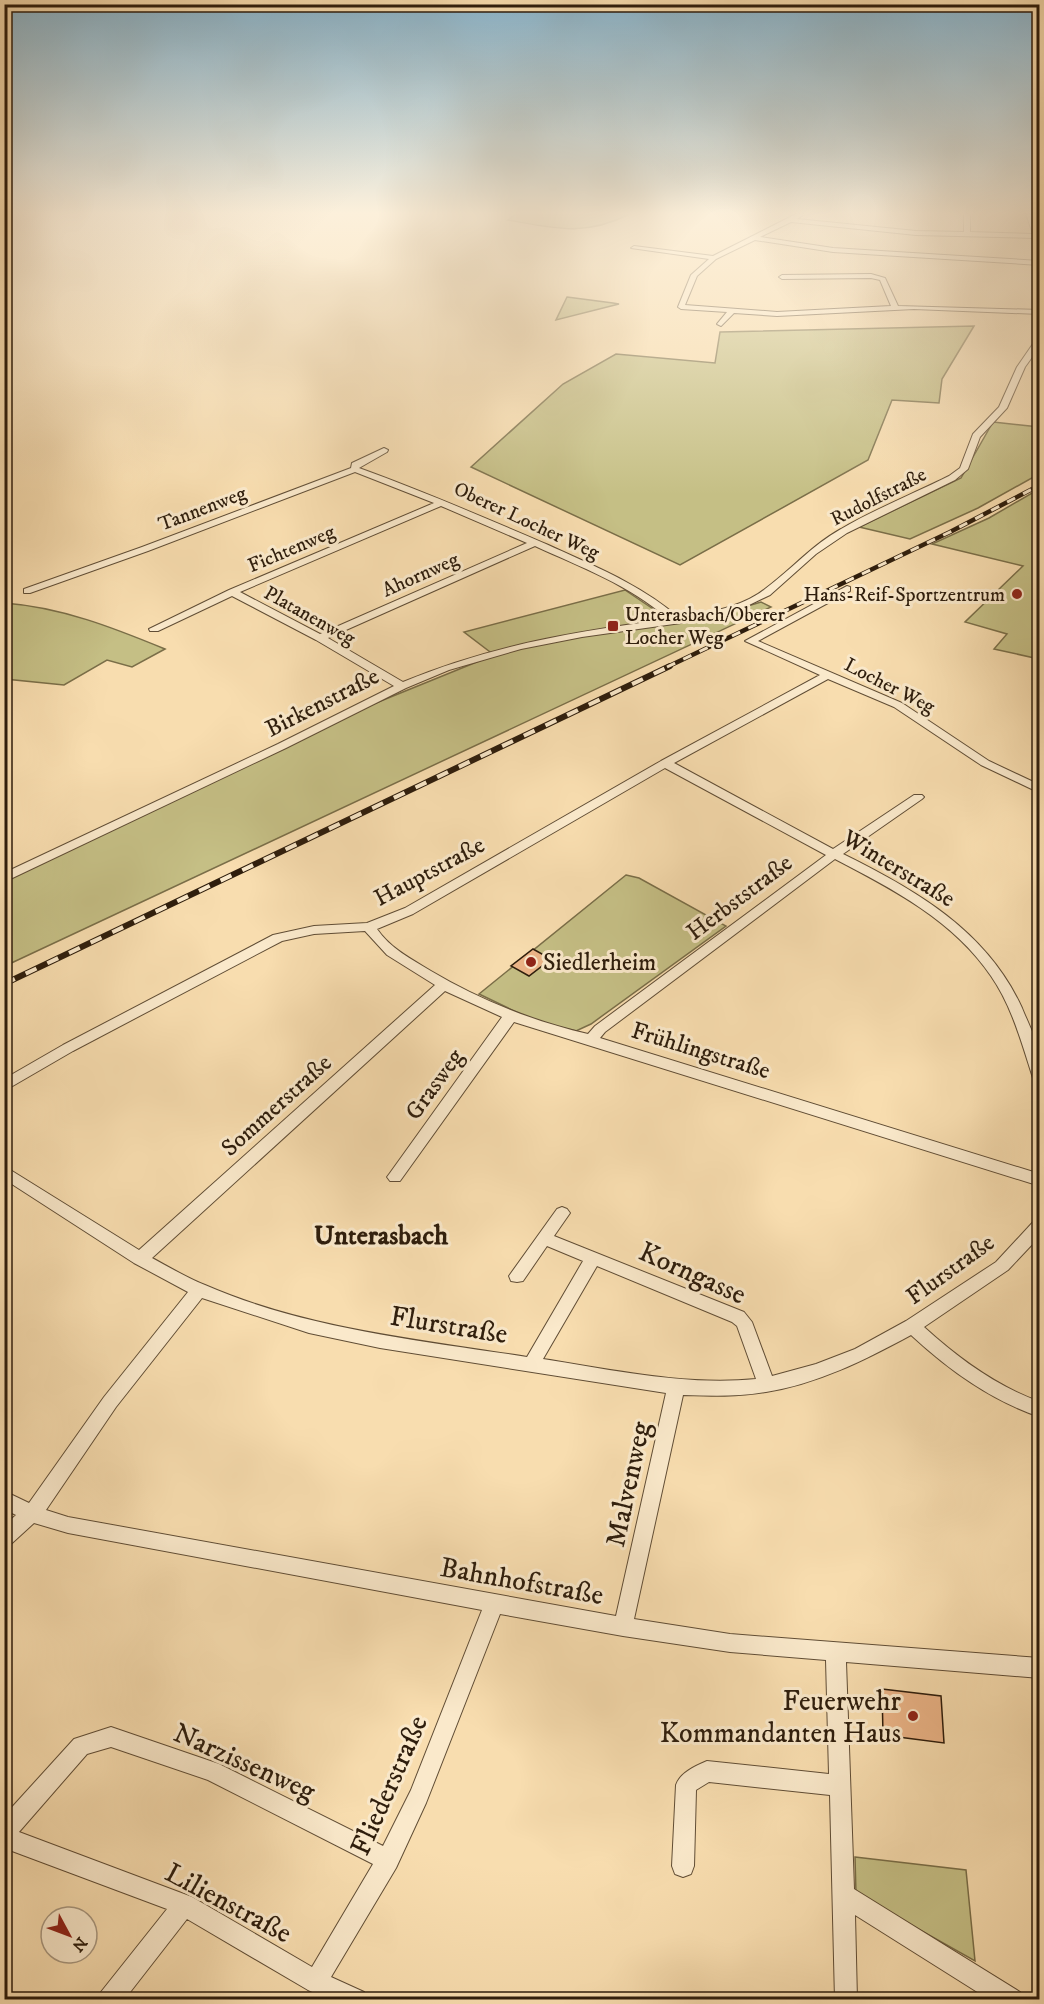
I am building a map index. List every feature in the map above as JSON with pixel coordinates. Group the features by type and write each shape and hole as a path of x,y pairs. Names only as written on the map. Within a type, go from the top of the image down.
{"street":[{"path":"686,308 777,314 886,308"},
{"path":"910,308 1040,312"},
{"path":"721,324 731,312"},
{"name":"Rudolfstraße","path":"676,621 744,604 767,593 813,552 844,531 952,478 964,469 976,436 1003,408 1021,367 1040,340"},
{"name":"Tannenweg","path":"27,591 355,469 355,465 384,450"},
{"name":"Oberer Locher Weg","path":"355,469 443,502 535,543 612,580 669,614 676,621"},
{"name":"Fichtenweg","path":"154,629 232,592 443,502"},
{"name":"Ahornweg","path":"320,638 535,543"},
{"name":"Locher Weg","path":"847,589 750,641 898,705 985,764 1040,790"},
{"name":"Platanenweg","path":"232,592 320,638 402,686"},
{"name":"Birkenstraße","path":"4,878 282,746 402,686 479,656 582,634 676,621"},
{"name":"Hauptstraße","path":"4,1086 68,1048 278,938 314,930 369,927 409,911 665,764 829,674"},
{"name":"Winterstraße","path":"665,764 905,893 959,931 996,973 1033,1032 1040,1078"},
{"name":"Herbststraße","path":"591,1040 600,1029 833,855 918,797"},
{"name":"Frühlingstraße","path":"369,927 375,938 387,950 443,985 510,1017 591,1040 1040,1180"},
{"name":"Sommerstraße","path":"140,1259 443,985"},
{"name":"Grasweg","path":"395,1177 510,1017"},
{"name":"Flurstraße","path":"4,1171 140,1259 199,1290 309,1326 380,1341 676,1387 728,1389 767,1385 818,1371 861,1354 912,1326 1002,1266 1040,1225"},
{"path":"517,1276 562,1214"},
{"name":"Korngasse","path":"544,1238 738,1317 744,1322 767,1385"},
{"path":"531,1365 593,1258"},
{"path":"4,1538 31,1514 110,1402 199,1290"},
{"name":"Flurstraße","path":"912,1326 949,1360 1011,1399 1040,1410"},
{"name":"Malvenweg","path":"623,1627 676,1387"},
{"name":"Bahnhofstraße","path":"4,1499 31,1514 68,1525 623,1627 730,1643 1040,1668"},
{"name":"Fliederstraße","path":"316,1982 388,1860 418,1796 494,1604"},
{"path":"836,1650 846,2000"},
{"name":"Narzissenweg","path":"4,1835 81,1746 111,1737 212,1771 388,1860"},
{"path":"683,1866 686,1785 707,1772 839,1786"},
{"name":"Lilienstraße","path":"4,1835 184,1905 316,1982 356,2000"},
{"path":"844,1896 1012,2000"},
{"path":"109,2000 184,1905"}],"shaded area":[{"path":"562,308 605,308 556,320"},
{"path":"974,326 942,379 939,403 892,400 868,460 680,565 471,467 563,384 616,354 715,363 720,332"},
{"path":"993,422 1039,427 1039,474 978,508 910,539 859,527 961,478"},
{"name":"Hans-Reif-Sportzentrum","path":"1039,489 1039,659 994,649 1007,634 965,622 1023,566 932,544 989,518"},
{"path":"625,590 674,623 698,621 761,602 771,607 5,966 5,878 366,707 494,655 464,632"},
{"path":"4,603 67,614 107,626 165,649 132,667 107,660 64,685 5,679"},
{"path":"626,875 639,878 726,926 591,1024 576,1031 535,1021 479,994"},
{"path":"855,1857 966,1870 975,1961 856,1894"}],"building":[{"name":"Siedlerheim","path":"533,949 551,959 529,976 511,966"},
{"name":"Feuerwehr Kommandanten Haus","path":"882,1689 941,1696 944,1743 883,1735"}],"railway":[{"path":"667,667 950,532 1040,485"},
{"path":"4,984 670,666"}],"place":[{"name":"Hans-Reif-Sportzentrum","path":"1017,594"},
{"name":"Unterasbach/Oberer Locher Weg","path":"613,626"},
{"name":"Siedlerheim","path":"531,962"},
{"name":"Feuerwehr Kommandanten Haus","path":"913,1716"}],"district":[{"name":"Unterasbach","path":"381,1235"}]}
